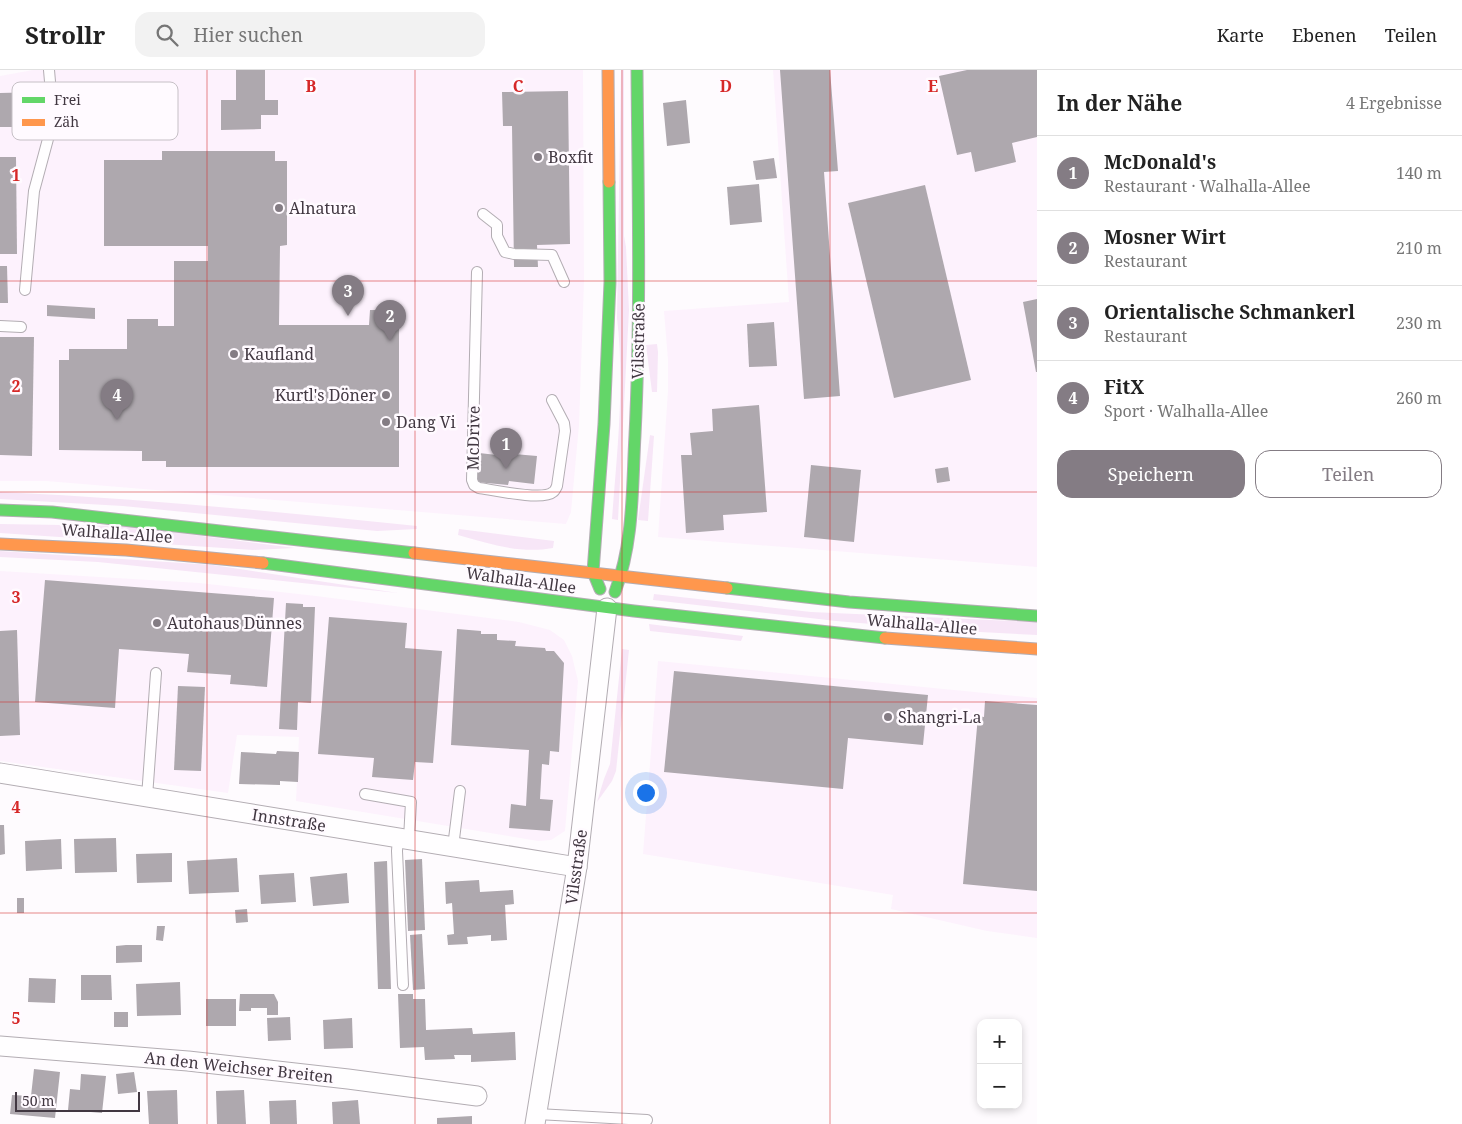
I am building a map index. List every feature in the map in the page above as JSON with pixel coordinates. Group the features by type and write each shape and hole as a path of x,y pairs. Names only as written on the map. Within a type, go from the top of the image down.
{"main road":[{"name":"Vilsstraße","path":"607,608 593,572 604,424 610,282 608,70"},
{"name":"Vilsstraße","path":"607,608 622,576 629,529 637,389 639,265 637,70"},
{"name":"Walhalla-Allee","path":"0,510 52,512 849,602 1037,616"},
{"name":"Walhalla-Allee","path":"0,544 63,544 184,554 607,608 847,634 965,645 1037,649"}],"street":[{"name":"Vilsstraße","path":"536,1119 577,867 607,608"},
{"name":"Innstraße","path":"0,773 577,867"},
{"name":"An den Weichser Breiten","path":"0,1046 188,1061 477,1096"}],"lane":[{"path":"25,290 34,191 48,140"},
{"path":"483,214 497,225 497,236 504,252 552,256 564,282"},
{"name":"McDrive","path":"477,272 472,480 474,485 479,488 530,496 553,493 557,486 564,422 552,400"},
{"path":"0,326 21,327"},
{"path":"147,797 156,673"},
{"path":"453,846 460,791"},
{"path":"365,794 411,802 404,838 396,851 403,985"},
{"path":"536,1119 648,1120"}],"shaded area":[{"path":"33,70 583,70 584,282 579,425 571,512 566,524 46,481 0,481 0,76"},
{"path":"621,70 624,70 624,236 629,310 618,520 612,519 620,393 617,318"},
{"path":"773,70 1037,70 1037,567 658,537 668,391 668,360 664,311 789,302"},
{"path":"657,344 657,392 652,392 646,345"},
{"path":"650,435 654,436 648,521 638,520"},
{"path":"0,492 208,506 417,526 417,529 377,531 123,506 0,499"},
{"path":"0,524 124,526 295,548 253,550 0,533"},
{"path":"459,529 554,541 553,548 529,550 505,547 458,535"},
{"path":"0,551 213,565 398,593 98,562 0,557"},
{"path":"0,571 199,583 519,622 550,630 564,640 572,656 578,681 565,831 551,840 538,841 296,801 299,737 237,735 228,793 0,761"},
{"path":"654,594 811,612 1037,622 1037,635 942,630 836,621 653,600"},
{"path":"649,624 743,636 741,641 650,631"},
{"path":"622,649 629,650 616,771 612,781 597,802 610,764"},
{"path":"658,661 1037,698 1037,938 987,931 891,909 893,895 643,854"}],"building":[{"path":"236,70 265,70 265,100 278,100 278,115 261,115 261,129 221,130 221,100 236,100"},
{"path":"780,70 830,70 838,171 824,172 840,396 804,399"},
{"path":"967,70 1037,70 1037,137 1012,143 1016,162 975,172 971,152 957,155 939,76"},
{"path":"568,91 570,244 537,245 538,267 514,267 512,126 503,126 502,92"},
{"path":"0,93 12,93 12,127 0,127"},
{"path":"686,100 690,143 667,146 663,103"},
{"name":"Kaufland","path":"162,151 275,151 275,161 287,161 287,245 280,246 279,325 369,325 370,310 390,310 390,325 399,325 399,467 166,467 166,461 142,461 142,451 59,450 59,360 69,360 69,349 127,349 127,319 158,319 158,326 174,326 174,261 208,261 208,246 104,246 104,160 162,160"},
{"path":"0,157 16,157 17,254 0,254"},
{"path":"774,158 777,178 756,180 753,161"},
{"path":"759,184 762,222 730,225 727,187"},
{"path":"925,185 971,380 894,398 848,203"},
{"path":"0,266 7,266 8,303 0,303"},
{"path":"1037,299 1037,372 1036,372 1023,302"},
{"path":"47,305 95,308 95,319 47,316"},
{"path":"774,322 777,366 749,367 747,324"},
{"path":"0,337 34,337 32,456 0,455"},
{"path":"759,405 767,512 723,515 724,530 686,533 681,455 692,455 690,433 713,431 712,409"},
{"path":"479,453 514,457 514,454 537,456 534,484 509,481 508,485 476,482"},
{"path":"811,465 861,470 854,542 804,537"},
{"path":"948,467 950,481 937,483 935,469"},
{"name":"Autohaus Dünnes","path":"45,580 274,598 267,687 230,684 231,675 187,672 189,654 119,649 115,708 35,702"},
{"path":"286,603 303,604 303,607 315,607 311,703 298,702 297,730 279,729"},
{"path":"329,617 407,623 405,648 442,651 433,763 415,762 413,780 372,777 374,758 318,754"},
{"path":"457,629 481,631 481,634 497,634 497,640 516,641 515,646 545,648 546,651 554,651 564,663 559,752 550,751 549,765 542,764 540,799 553,800 550,831 509,828 511,804 526,806 529,750 451,745"},
{"path":"17,630 20,735 0,736 0,631"},
{"path":"674,671 928,695 923,745 848,738 843,789 664,772"},
{"path":"178,686 205,687 201,771 174,770"},
{"path":"985,701 1037,705 1037,891 963,884 978,716 984,717"},
{"path":"277,751 299,752 298,782 280,781 280,785 239,784 241,752 276,754"},
{"path":"0,825 4,825 5,854 0,855"},
{"path":"116,838 117,872 75,873 74,839"},
{"path":"61,839 62,869 26,871 25,841"},
{"path":"172,853 172,882 137,883 136,854"},
{"path":"237,858 239,892 189,894 187,861"},
{"path":"422,859 425,930 408,931 405,860"},
{"path":"387,861 391,989 378,989 374,862"},
{"path":"294,873 296,902 261,904 259,875"},
{"path":"347,873 349,903 313,906 310,877"},
{"path":"479,880 480,892 513,890 514,904 505,905 507,940 491,941 491,935 467,937 468,944 448,945 447,935 454,934 452,903 446,904 445,882"},
{"path":"17,898 24,898 24,913 17,913"},
{"path":"247,909 248,922 236,923 235,910"},
{"path":"157,926 165,926 163,941 156,940"},
{"path":"422,934 425,989 413,990 410,935"},
{"path":"142,945 142,962 116,963 116,946"},
{"path":"81,975 111,975 112,1000 81,1000"},
{"path":"29,978 56,979 55,1003 28,1002"},
{"path":"180,982 181,1015 137,1016 136,984"},
{"path":"240,994 274,994 278,1002 278,1015 267,1015 267,1008 251,1008 251,1011 239,1011"},
{"path":"398,994 413,994 413,999 425,999 426,1030 472,1028 473,1034 515,1032 516,1060 471,1062 471,1055 454,1055 455,1059 425,1060 424,1047 400,1048"},
{"path":"206,999 236,999 236,1026 206,1026"},
{"path":"114,1012 128,1012 128,1027 114,1027"},
{"path":"290,1017 291,1040 268,1041 267,1018"},
{"path":"352,1018 353,1048 324,1049 323,1020"},
{"path":"34,1069 60,1072 55,1118 10,1114 12,1095 31,1096"},
{"path":"134,1072 137,1092 118,1094 116,1074"},
{"path":"81,1074 106,1076 102,1113 68,1110 70,1089 80,1090"},
{"path":"177,1090 178,1124 149,1124 147,1091"},
{"path":"244,1090 246,1124 217,1124 216,1091"},
{"path":"296,1100 297,1124 270,1124 269,1101"},
{"path":"358,1100 360,1124 333,1124 332,1102"},
{"path":"472,1116 472,1124 437,1124 437,1118"}],"traffic: fast":[{"path":"615,592 626,554 629,534 637,389 639,298 637,70"},
{"path":"600,589 593,572 604,424 610,282 609,182"},
{"path":"0,510 52,512 414,553"},
{"path":"263,563 634,611 885,638"},
{"path":"727,588 849,602 1037,616"}],"traffic: slow":[{"path":"608,70 609,182"},
{"path":"0,544 126,550 263,563"},
{"path":"414,553 727,588"},
{"path":"885,638 1037,649"}],"place":[{"name":"Boxfit","path":"538,157"},
{"name":"Alnatura","path":"279,208"},
{"name":"Orientalische Schmankerl","path":"348,316"},
{"name":"Mosner Wirt","path":"390,341"},
{"name":"Kaufland","path":"234,354"},
{"name":"Kurtl's Döner","path":"386,395"},
{"name":"FitX","path":"117,420"},
{"name":"Dang Vi","path":"386,422"},
{"name":"McDonald's","path":"506,469"},
{"name":"Autohaus Dünnes","path":"157,623"},
{"name":"Shangri-La","path":"888,717"}]}
